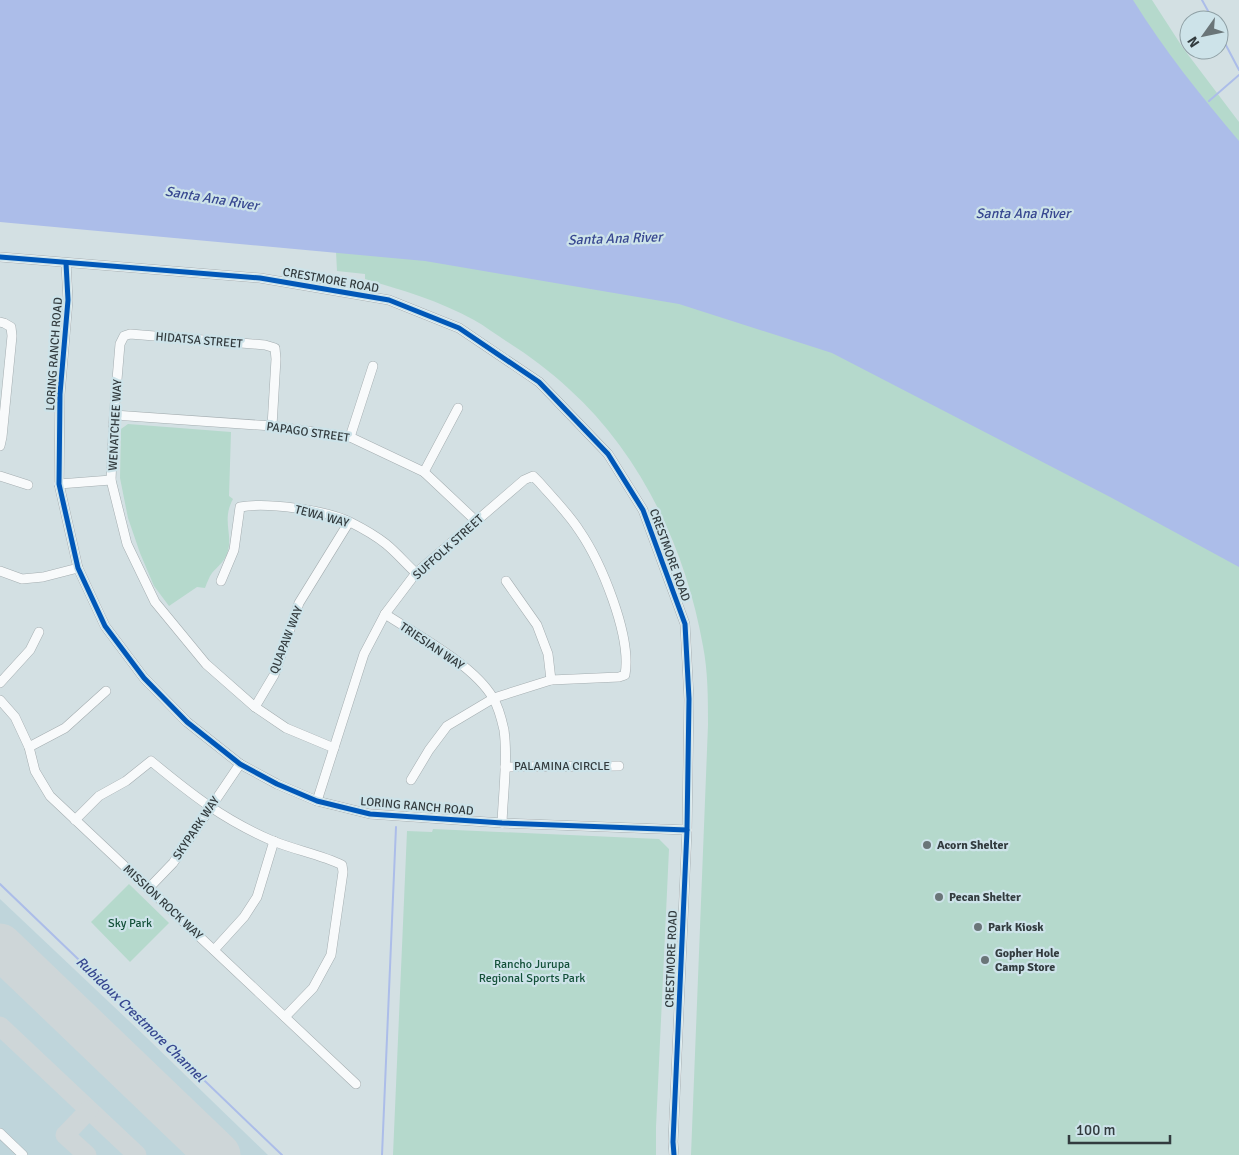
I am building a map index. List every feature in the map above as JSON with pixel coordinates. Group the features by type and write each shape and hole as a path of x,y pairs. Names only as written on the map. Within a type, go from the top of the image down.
{"street":[{"name":"CRESTMORE ROAD","path":"0,257 260,278 389,300 459,328 539,382 608,454 643,510 685,624 689,699 687,830 674,1155"},
{"name":"LORING RANCH ROAD","path":"66,263 68,300 60,394 59,484 78,568 105,626 144,678 187,722 240,764 277,784 317,801 370,814 687,830"},
{"path":"0,322 11,327 11,345 0,446"},
{"name":"HIDATSA STREET","path":"124,336 130,334 265,345 275,348 272,426"},
{"name":"WENATCHEE WAY","path":"124,336 120,344 114,414 112,480 127,544 155,602 206,664 255,707 286,728 334,748"},
{"path":"350,437 373,366"},
{"path":"424,472 458,408"},
{"name":"PAPAGO STREET","path":"114,414 272,426 350,437 424,472 476,521"},
{"path":"0,476 28,485"},
{"name":"SUFFOLK STREET","path":"317,801 364,654 385,614 416,573 524,480 533,476 579,529 606,580 624,640 627,665 625,675 619,677 550,680"},
{"path":"59,484 112,480"},
{"name":"TEWA WAY","path":"221,581 234,550 240,507 284,507 314,512 349,522 385,544 416,573"},
{"name":"QUAPAW WAY","path":"255,707 274,675 299,603 349,522"},
{"path":"0,571 22,578 43,577 78,568"},
{"path":"411,780 429,750 447,726 494,698 550,680 548,654 537,625 506,581"},
{"name":"TRIESIAN WAY","path":"385,614 463,665 494,698 504,731 505,767 502,822"},
{"path":"0,683 30,650 39,632"},
{"path":"29,747 65,728 106,691"},
{"name":"MISSION ROCK WAY","path":"0,700 15,717 29,747 34,771 50,796 356,1084"},
{"path":"75,820 98,796 126,780 151,761 210,808 241,826 274,841 342,865 343,872 331,955 313,988 285,1018"},
{"name":"SKYPARK WAY","path":"148,889 173,863 240,764"},
{"name":"PALAMINA CIRCLE","path":"505,767 619,766"},
{"path":"214,950 244,917 257,897 274,841"},
{"path":"0,1133 22,1155"}],"shaded area":[{"path":"0,899 146,1037 268,1155 0,1155"}],"green space":[{"path":"323,0 1152,0 1179,42 1179,60 1192,60 1239,122 1239,1155 691,1155 708,705 707,675 703,646 685,575 672,540 657,506 639,474 618,443 595,415 562,382 522,352 461,313 421,296 365,279 365,274 337,271"},
{"path":"128,424 231,432 229,496 233,499 228,514 229,547 227,554 211,575 205,588 197,587 169,606 154,586 128,518 120,478 121,429"},
{"name":"Rancho Jurupa Regional Sports Park","path":"433,829 659,839 669,849 656,1155 393,1155 407,831 432,832"},
{"name":"Sky Park","path":"129,884 169,923 130,962 91,922"}],"water":[{"name":"Santa Ana River","path":"0,0 1133,0 1183,72 1239,141 1239,567 1112,498 832,353 679,304 425,261 0,222"}],"waterway":[{"path":"1202,0 1208,10"},
{"path":"1229,51 1239,70"},
{"path":"1209,101 1239,75"},
{"name":"Rubidoux Crestmore Channel","path":"382,1155 396,827"},
{"name":"Rubidoux Crestmore Channel","path":"0,884 282,1155"}],"taxiway":[{"path":"0,1026 137,1155"},
{"path":"87,1155 65,1135 89,1110"}],"runway":[{"path":"0,946 218,1155"}],"cycle path":[{"path":"0,257 260,278 389,300 459,328 539,382 608,454 643,510 685,624 689,699 687,830 673,1142 674,1155"},
{"path":"66,263 68,300 60,394 59,484 78,568 105,626 144,678 187,722 240,764 277,784 317,801 370,814 502,823 687,830"}],"place":[{"name":"Acorn Shelter","path":"927,845"},
{"name":"Pecan Shelter","path":"939,897"},
{"name":"Park Kiosk","path":"978,927"},
{"name":"Gopher Hole Camp Store","path":"985,960"}]}
